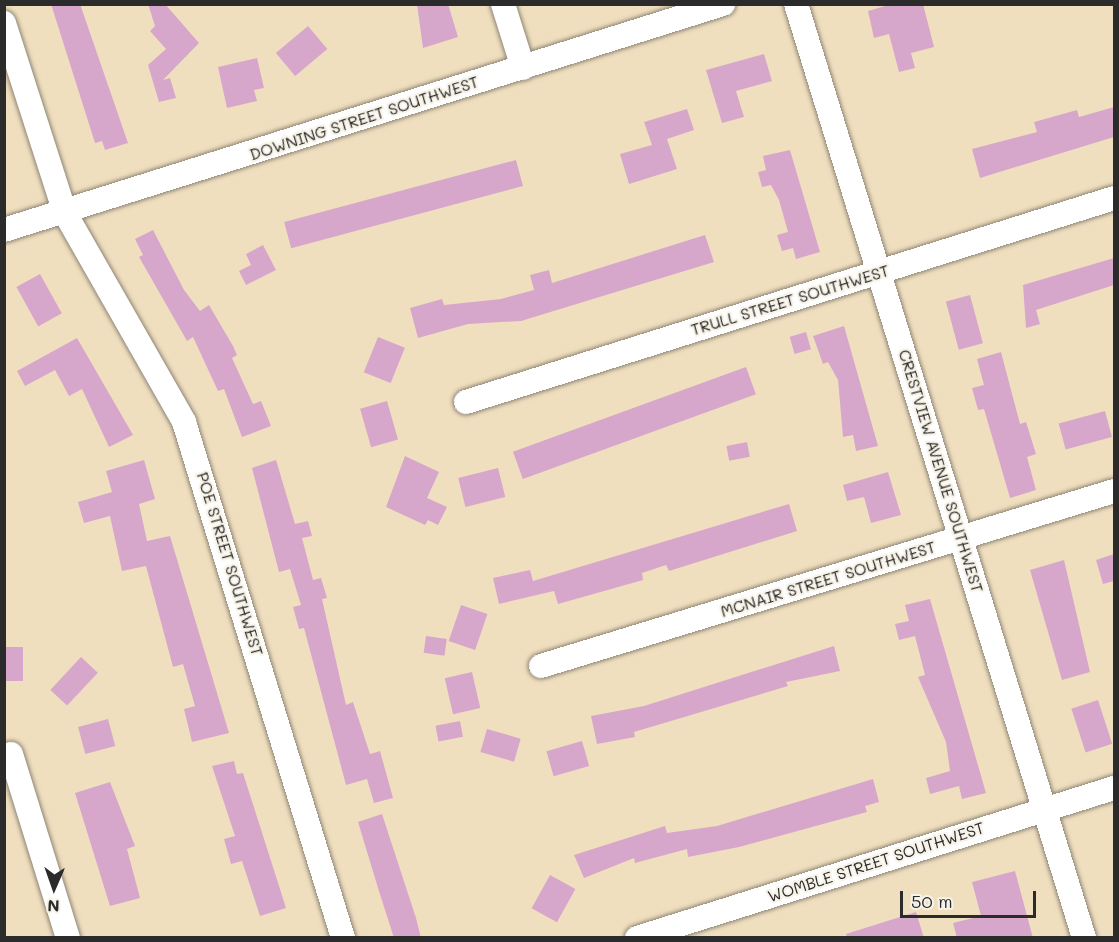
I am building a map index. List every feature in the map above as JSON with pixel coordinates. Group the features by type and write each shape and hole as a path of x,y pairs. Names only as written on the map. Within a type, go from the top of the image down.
{"street":[{"path":"503,4 523,68"},
{"name":"DOWNING STREET SOUTHWEST","path":"4,230 65,213 723,4"},
{"name":"CRESTVIEW AVENUE SOUTHWEST","path":"796,4 1084,938"},
{"name":"POE STREET SOUTHWEST","path":"4,23 65,213 184,422 343,938"},
{"name":"TRULL STREET SOUTHWEST","path":"466,402 1114,198"},
{"name":"MCNAIR STREET SOUTHWEST","path":"541,666 1114,491"},
{"path":"11,754 68,938"},
{"name":"WOMBLE STREET SOUTHWEST","path":"638,938 1114,788"}],"building":[{"path":"51,4 80,4 128,143 105,150 102,141 95,143"},
{"path":"148,4 165,4 199,43 163,80 170,78 176,98 159,102 148,65 166,49 150,31 155,26"},
{"path":"417,4 448,4 458,37 423,48"},
{"path":"892,4 923,4 934,47 911,53 915,68 899,72 889,34 874,38 868,11"},
{"path":"308,26 327,49 295,76 276,53"},
{"path":"764,54 772,81 736,91 744,117 722,123 706,70"},
{"path":"257,58 264,88 254,90 257,101 227,108 218,67"},
{"path":"1114,107 1114,137 980,178 972,149 1037,132 1034,122 1077,110 1079,117"},
{"path":"687,109 694,130 667,139 677,169 629,184 620,154 652,145 644,122"},
{"path":"790,150 820,252 796,259 793,248 782,251 777,235 788,232 779,200 771,185 762,187 758,172 766,170 763,156"},
{"path":"516,160 523,186 291,248 284,222"},
{"path":"153,230 184,290 200,311 209,305 237,355 232,358 253,404 261,401 271,426 242,437 224,389 218,391 193,337 187,341 139,257 143,255 135,239"},
{"path":"705,235 714,262 521,321 468,324 418,338 410,308 442,299 444,305 501,299 534,290 530,275 549,270 552,283"},
{"path":"263,245 276,270 246,285 239,271 251,265 246,254"},
{"path":"1114,258 1114,285 1036,310 1040,324 1026,328 1023,285"},
{"path":"40,274 62,313 38,326 16,287"},
{"path":"970,295 983,343 959,350 946,301"},
{"path":"844,326 878,446 856,451 853,435 843,437 838,380 828,362 823,364 813,336"},
{"path":"806,332 811,349 795,354 790,337"},
{"path":"378,337 405,348 391,383 364,372"},
{"path":"77,338 133,435 109,447 82,389 69,396 55,370 25,386 17,371"},
{"path":"1001,352 1020,424 1026,422 1036,454 1027,457 1036,490 1010,498 984,409 978,410 972,388 984,385 977,359"},
{"path":"746,367 756,394 523,479 513,452"},
{"path":"387,401 398,439 371,447 360,409"},
{"path":"1105,411 1112,437 1066,450 1059,423"},
{"path":"747,442 750,457 729,461 726,446"},
{"path":"405,456 439,472 427,498 447,507 438,525 428,520 425,525 386,507"},
{"path":"144,460 155,499 139,504 147,541 170,536 229,733 192,742 184,709 195,706 183,664 173,667 146,566 122,571 110,516 84,523 78,502 112,492 106,471"},
{"path":"276,460 295,524 308,521 312,536 302,538 313,580 321,578 327,598 322,599 346,705 353,702 370,754 380,751 393,798 374,803 367,779 346,785 304,628 299,629 293,607 301,605 290,569 279,572 252,468"},
{"path":"498,468 505,497 465,507 458,478"},
{"path":"888,472 901,515 871,523 864,497 847,501 843,485"},
{"path":"789,504 797,531 669,571 666,565 642,573 643,580 558,604 554,591 499,604 493,578 530,570 533,581"},
{"path":"1114,554 1114,581 1103,584 1096,560"},
{"path":"1064,560 1090,672 1062,680 1030,570"},
{"path":"930,599 986,793 962,799 959,786 930,794 926,778 950,771 946,742 918,677 925,675 915,636 899,640 895,624 909,621 905,605"},
{"path":"461,605 487,614 475,650 449,641"},
{"path":"426,636 447,639 444,656 424,653"},
{"path":"834,646 840,671 786,682 788,686 634,732 635,737 597,744 591,716 644,706"},
{"path":"4,647 23,647 23,681 4,681"},
{"path":"81,657 98,673 67,706 50,690"},
{"path":"472,672 480,708 453,714 445,678"},
{"path":"1098,700 1112,744 1086,752 1071,709"},
{"path":"108,719 115,746 85,754 78,727"},
{"path":"460,721 463,737 439,741 435,726"},
{"path":"487,729 521,739 514,762 480,752"},
{"path":"582,741 589,766 554,776 546,751"},
{"path":"234,761 237,774 243,773 286,908 260,916 242,861 231,864 224,839 235,836 212,766"},
{"path":"873,779 879,802 865,806 867,812 739,847 688,857 687,849 635,863 634,858 584,878 574,855 665,826 667,833 717,826"},
{"path":"110,782 135,846 127,849 140,898 110,906 75,793"},
{"path":"382,814 421,938 394,938 378,888 358,822"},
{"path":"1015,871 1033,938 957,938 953,923 981,916 972,882"},
{"path":"550,875 575,889 557,922 532,908"},
{"path":"916,912 924,938 847,938 846,934"}]}
